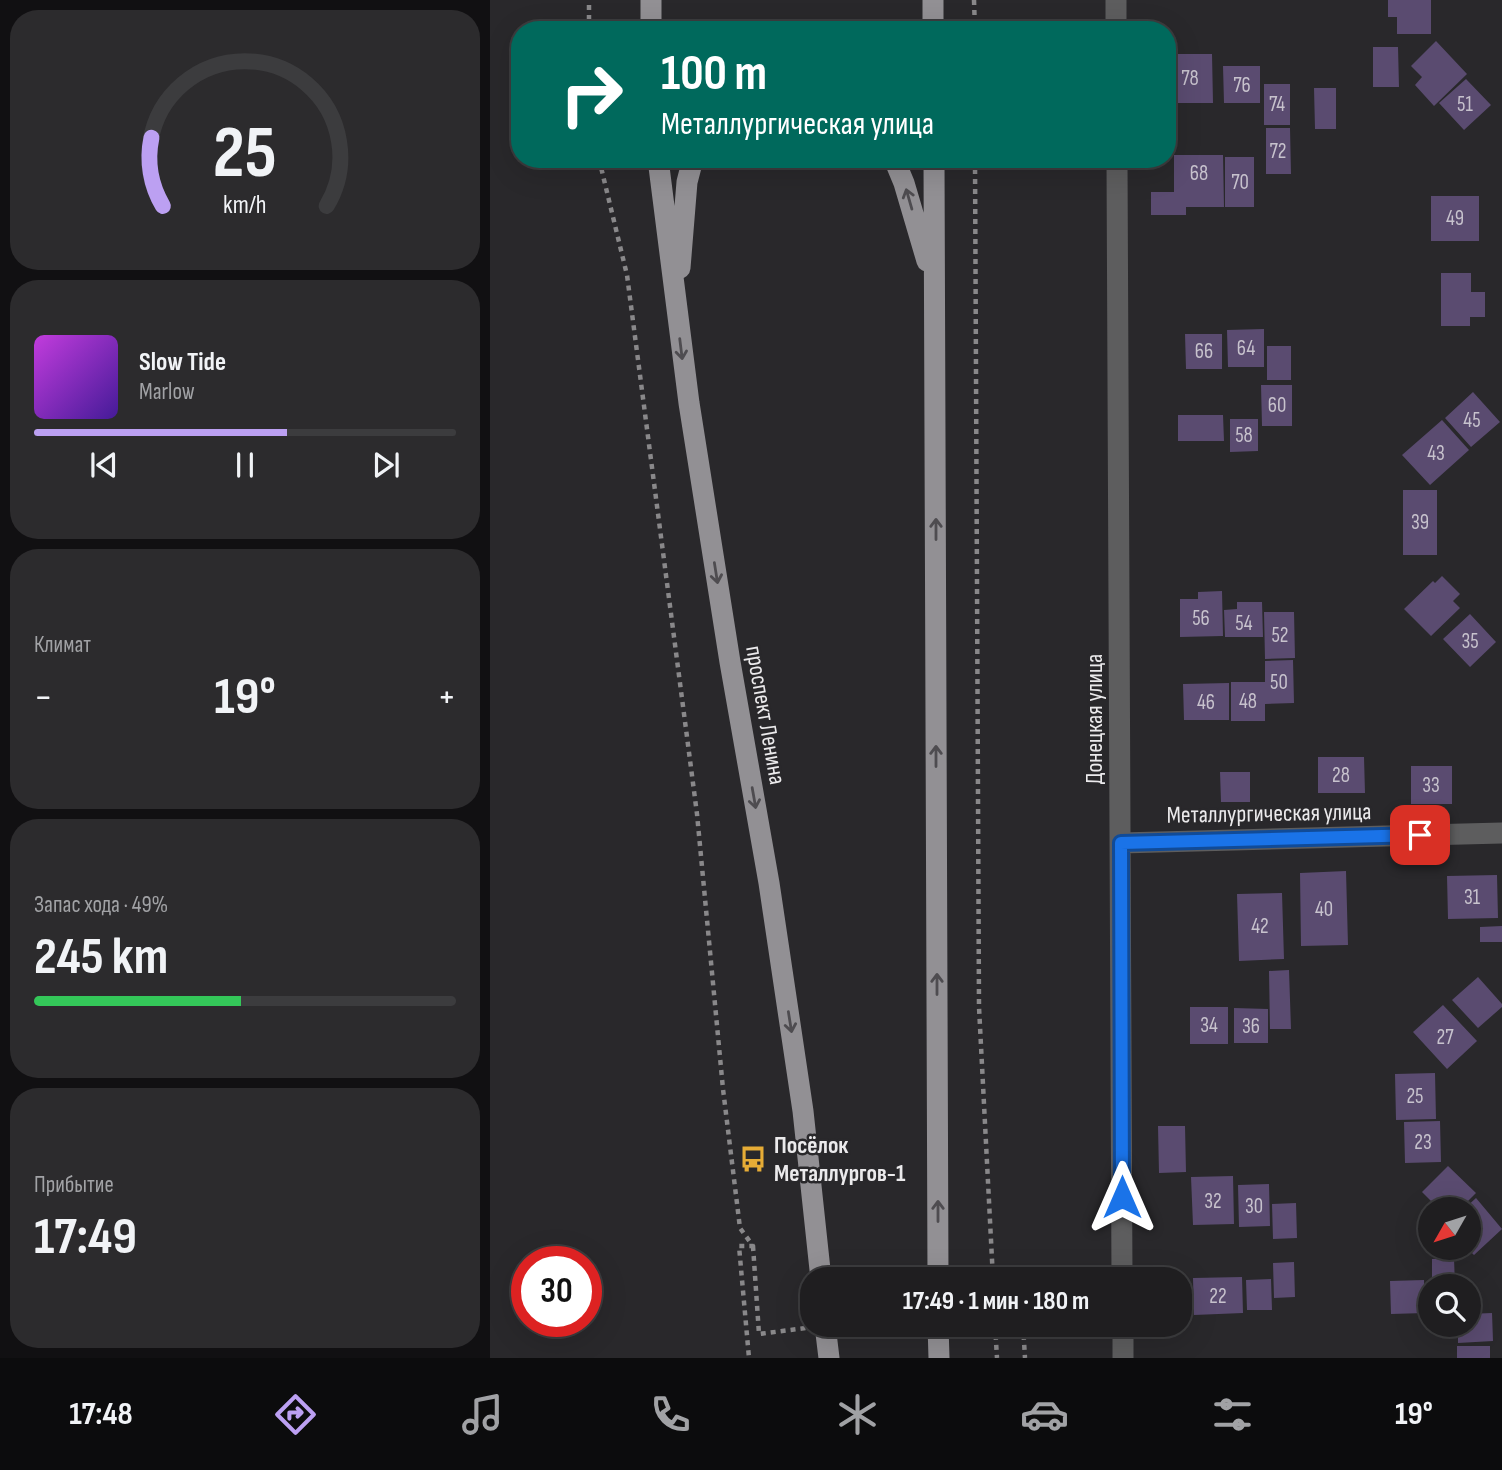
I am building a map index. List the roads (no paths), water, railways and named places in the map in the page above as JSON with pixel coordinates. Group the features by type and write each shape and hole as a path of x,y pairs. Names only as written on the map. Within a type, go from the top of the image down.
{"main road":[{"path":"651,0 651,21"},
{"path":"933,0 933,21"},
{"name":"проспект Ленина","path":"659,168 693,430 769,883 803,1111 820,1267"},
{"path":"677,315 687,182 691,168"},
{"path":"898,168 935,287"},
{"path":"934,168 938,1267"},
{"path":"822,1337 829,1358"},
{"path":"938,1337 939,1358"}],"street":[{"path":"1116,0 1116,21"},
{"name":"Донецкая улица","path":"1116,168 1122,1267"},
{"name":"Металлургическая улица","path":"1121,843 1502,833"},
{"path":"1123,1337 1123,1358"}],"place":[{"name":"Посёлок Металлургов-1","path":"753,1159"}]}
